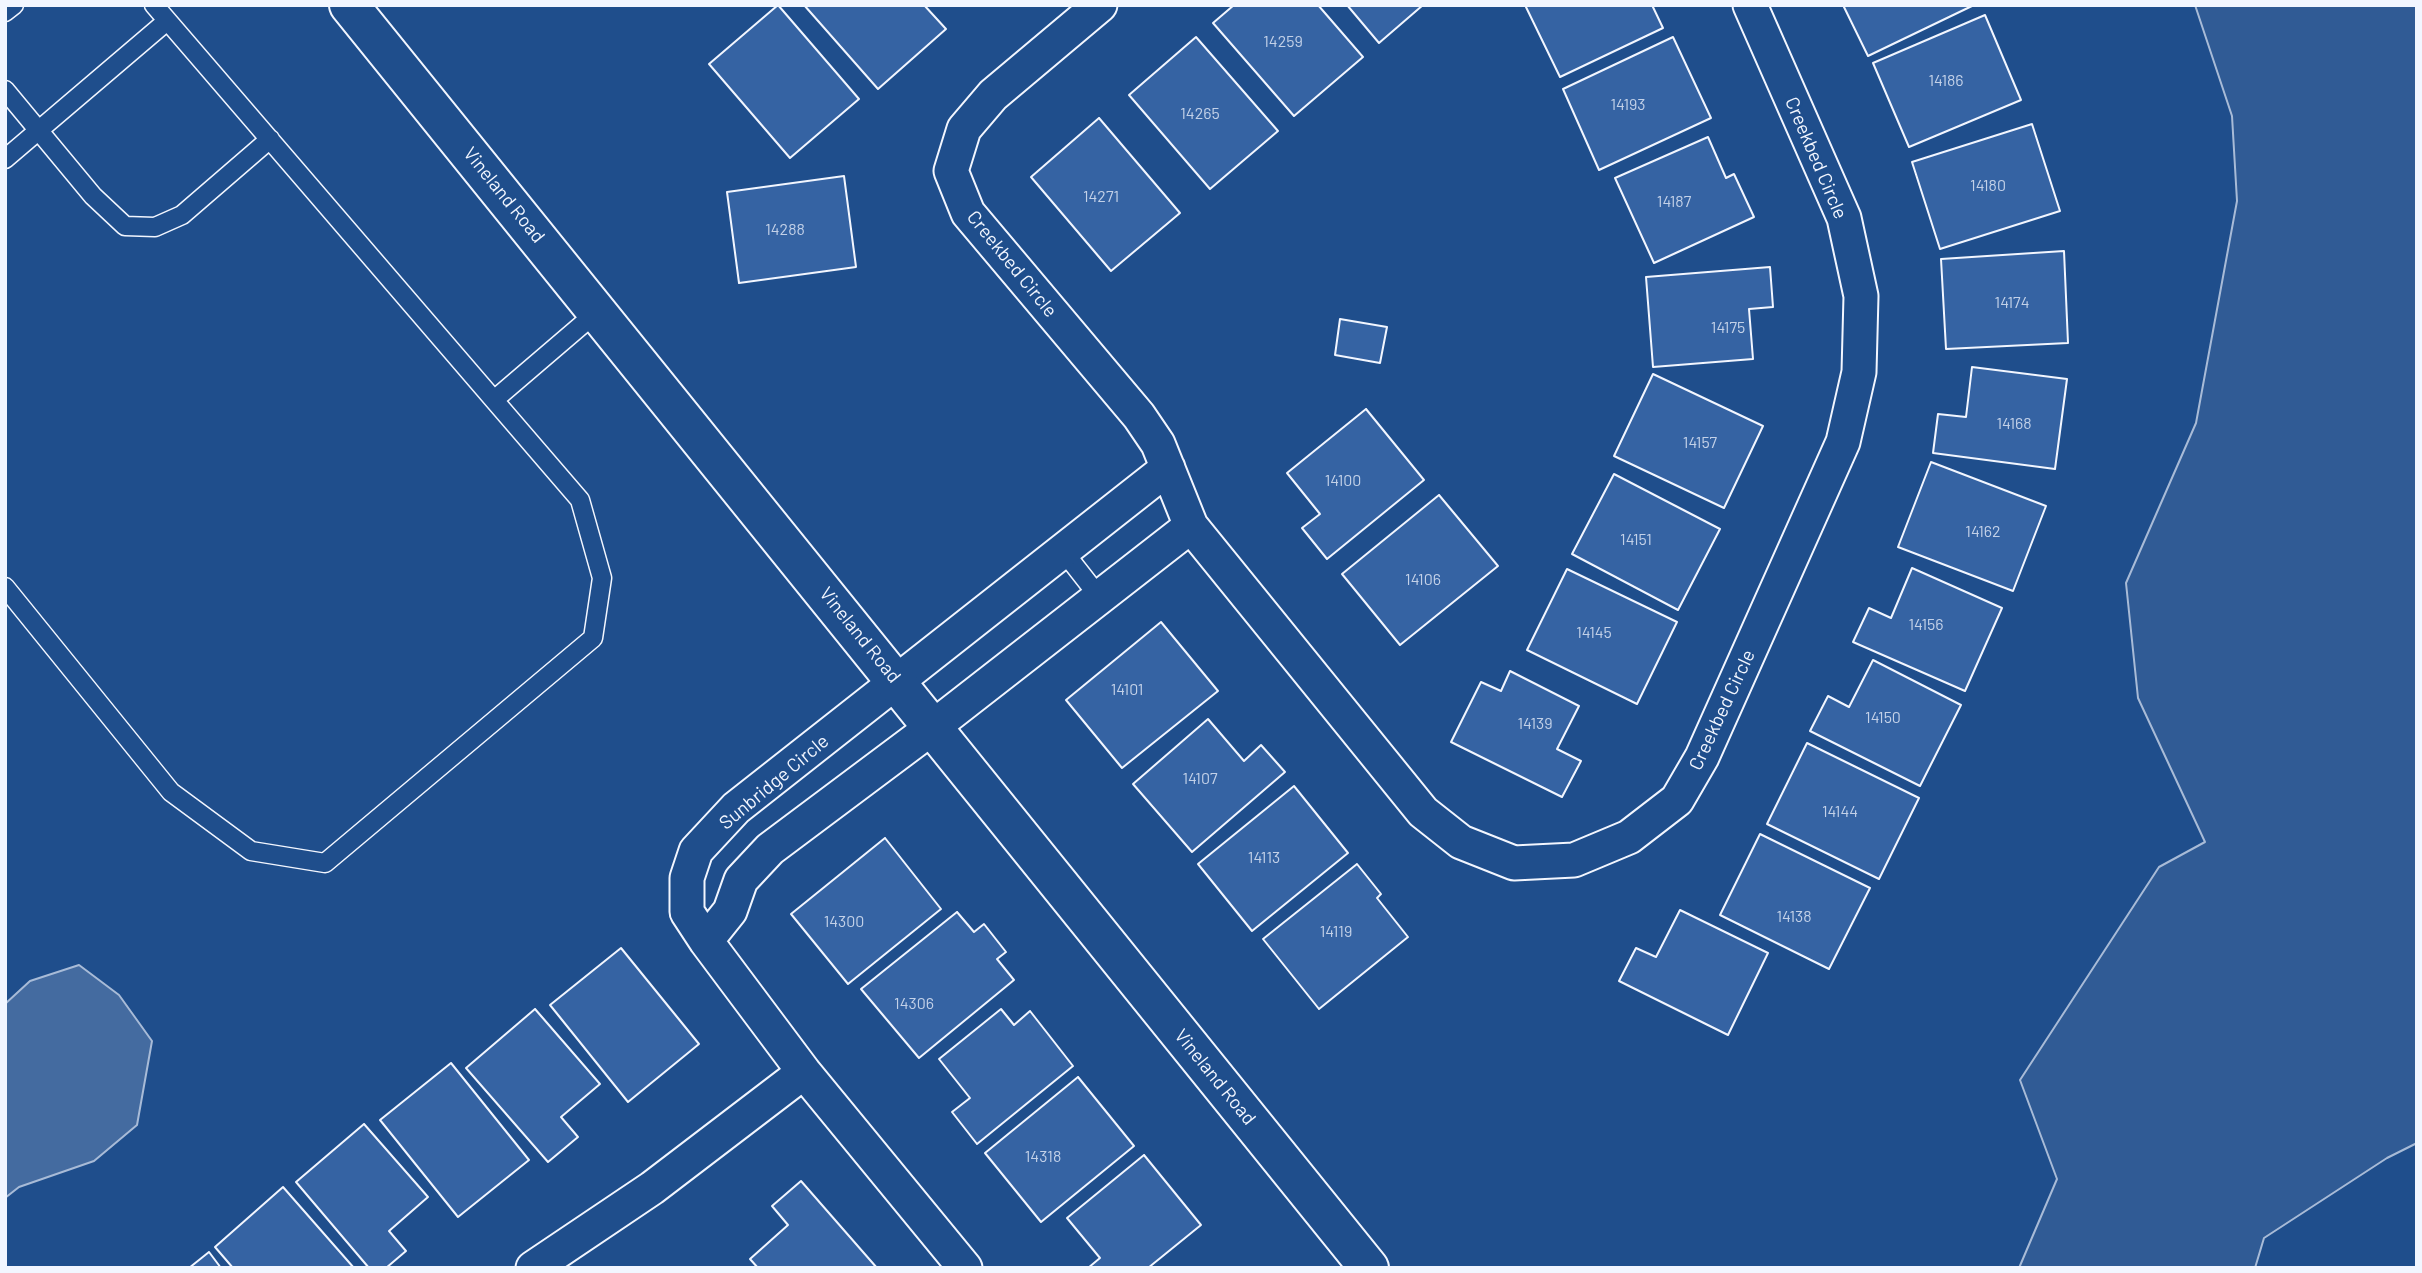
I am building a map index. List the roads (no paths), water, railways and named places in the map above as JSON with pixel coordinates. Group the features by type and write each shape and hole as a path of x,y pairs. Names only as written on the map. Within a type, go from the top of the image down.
{"main road":[{"name":"Vineland Road","path":"349,5 899,682 1369,1268"}],"street":[{"name":"Creekbed Circle","path":"1100,5 993,95 964,129 951,171 968,213 1139,416 1168,468 1191,526 1423,812 1461,842 1514,863 1574,860 1629,837 1677,800 1702,757 1843,442 1859,372 1861,296 1844,218 1750,5"},
{"path":"899,682 1168,468"},
{"path":"706,941 730,911 741,880 770,849 933,727 1191,526"},
{"name":"Sunbridge Circle","path":"899,682 736,808 696,851 687,878 687,912 804,1072 965,1268"},
{"path":"736,808 770,849"},
{"path":"533,1268 652,1188 804,1072"}],"lane":[{"path":"5,12 13,5"},
{"path":"5,587 170,792 251,851 325,863 593,638 602,578 580,500 154,5"},
{"path":"5,159 167,21"},
{"path":"5,90 93,196 125,226 155,227 182,215 270,139"},
{"path":"494,400 598,311"},
{"path":"1064,552 1100,598"}]}
